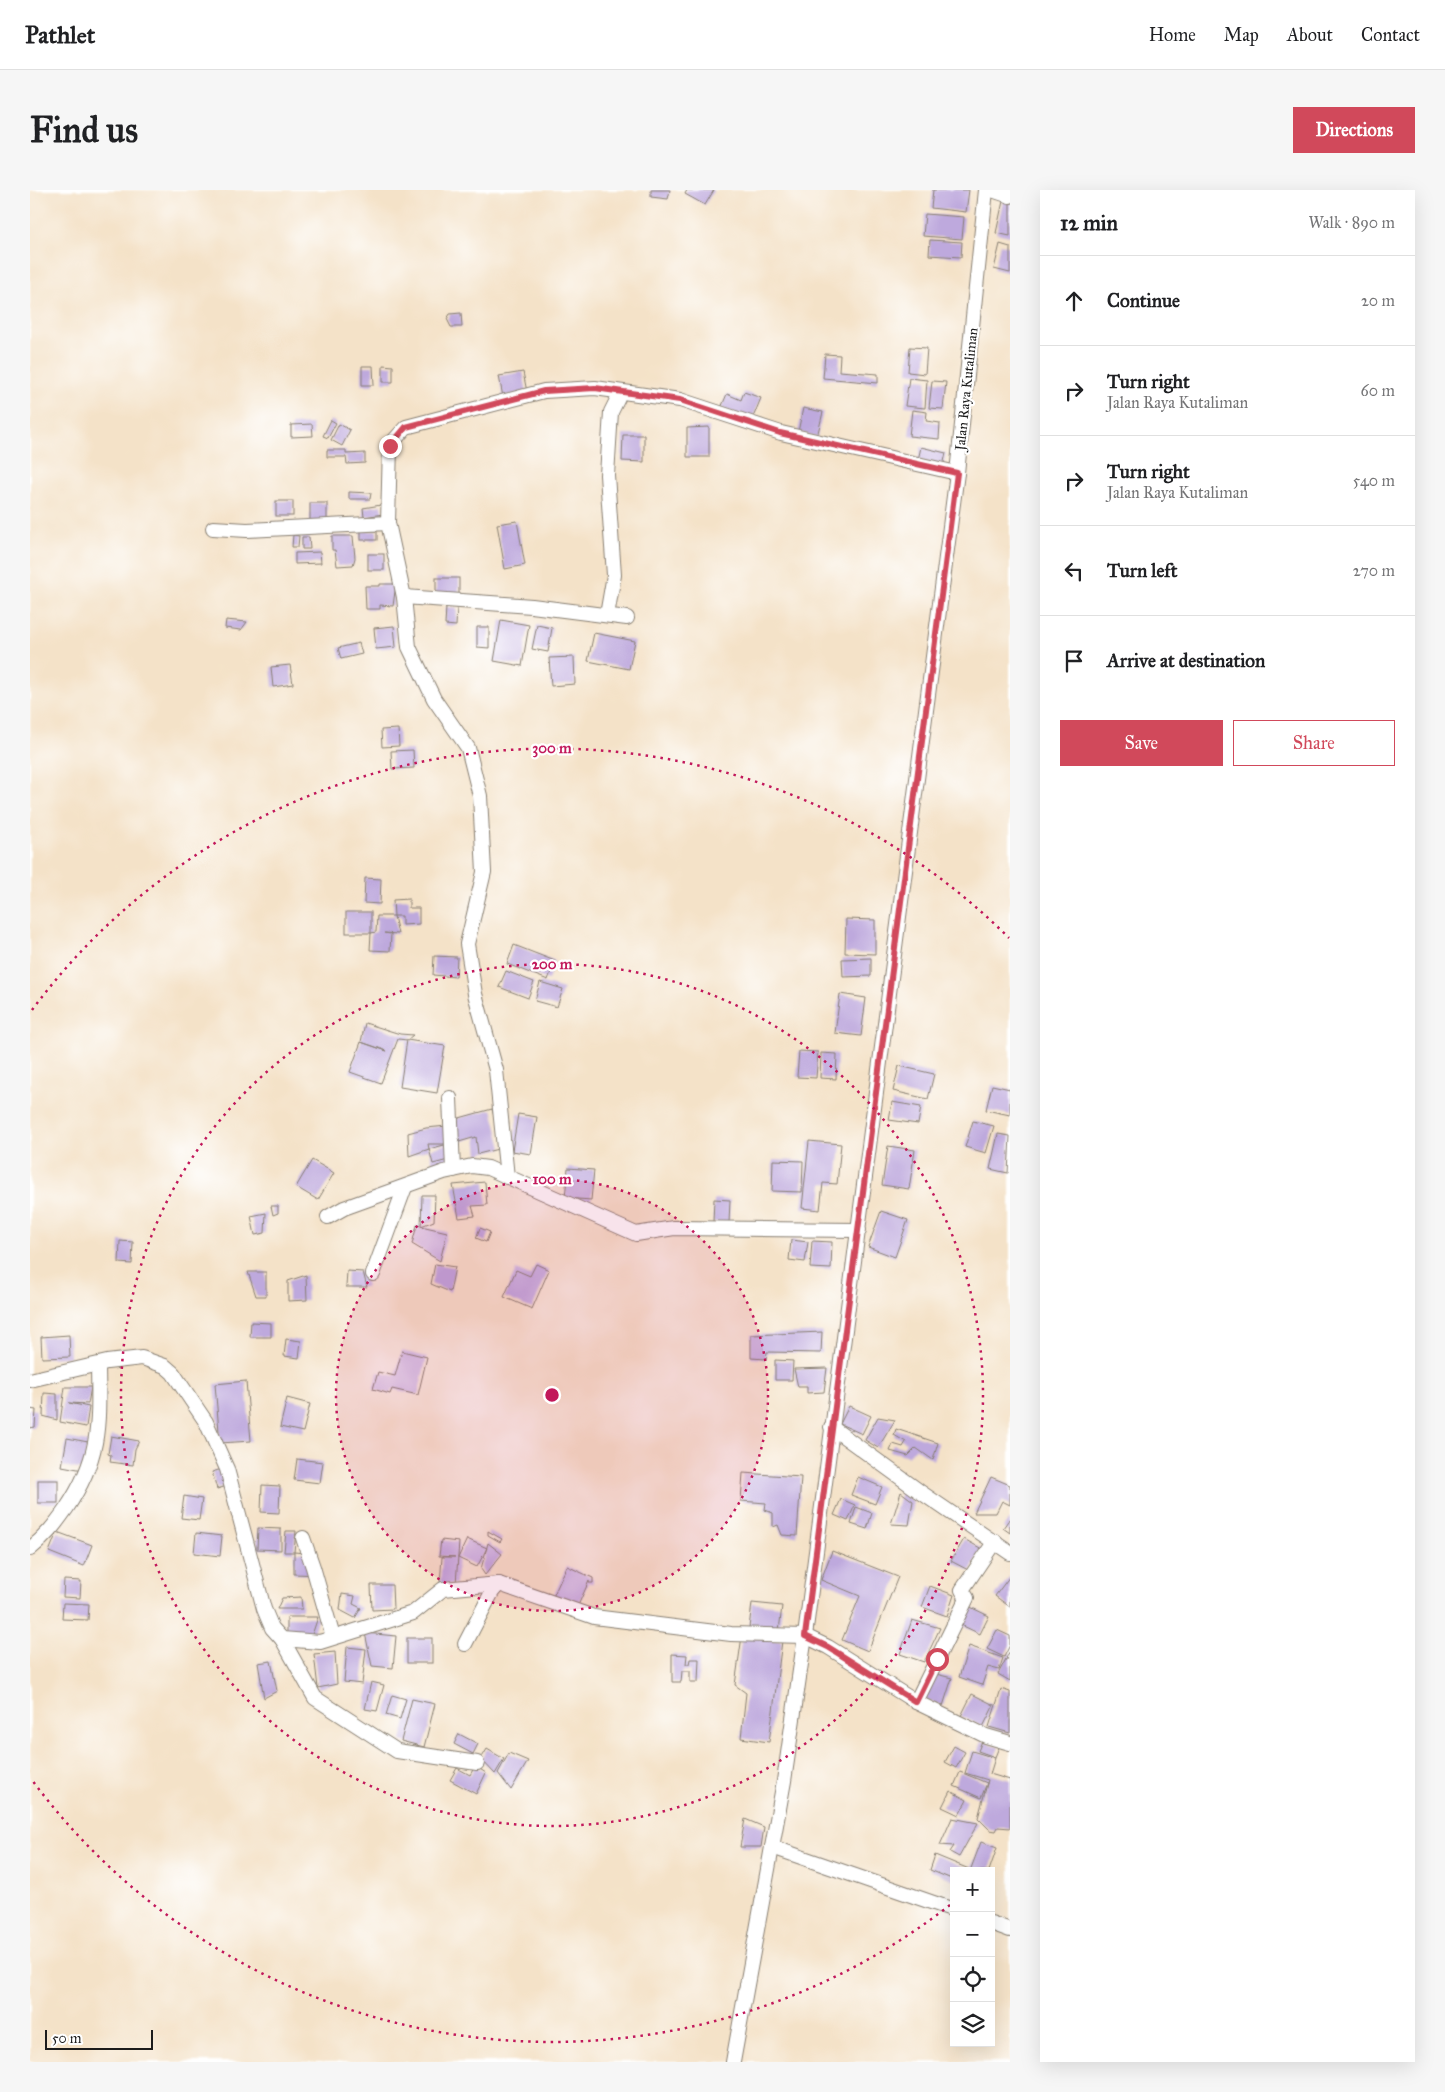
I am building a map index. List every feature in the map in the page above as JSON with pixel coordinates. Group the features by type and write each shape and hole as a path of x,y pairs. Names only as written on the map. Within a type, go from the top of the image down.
{"street":[{"name":"Jalan Raya Kutaliman","path":"733,2062 772,1847 805,1636 957,473 986,190"},
{"path":"992,190 1010,196"},
{"path":"508,1178 496,1070 475,994 467,944 484,872 480,796 468,748 434,699 409,647 404,597 388,523 390,446 406,427 544,391 595,388 680,400 780,433 957,473"},
{"path":"607,615 614,575 607,476 610,412 621,392"},
{"path":"213,528 247,530 388,523"},
{"path":"404,597 532,606 627,618"},
{"path":"450,1098 453,1170"},
{"path":"328,1217 344,1208 405,1186 453,1170 472,1166 488,1168 636,1234 650,1230 674,1228 859,1230"},
{"path":"373,1274 405,1186"},
{"path":"30,1380 98,1365 142,1358 165,1366 174,1374 206,1422 227,1469 264,1609 272,1628 282,1639 315,1698 397,1751 476,1763"},
{"path":"30,1549 48,1534 82,1485 93,1459 98,1423 98,1365"},
{"path":"831,1427 919,1491 1010,1553"},
{"path":"302,1538 314,1567 334,1637"},
{"path":"916,1702 967,1598 962,1590 995,1541"},
{"path":"282,1639 320,1642 413,1613 443,1589 499,1584 594,1617 731,1634 805,1636 828,1647 916,1702 986,1736 1010,1743"},
{"path":"465,1644 492,1592 499,1584"},
{"path":"772,1847 950,1909"},
{"path":"995,1924 1010,1930"}],"building":[{"path":"651,190 670,190 668,199 651,197"},
{"path":"687,190 714,190 705,205 685,194"},
{"path":"933,190 969,190 966,212 931,208"},
{"path":"1003,201 1010,202 1010,236 996,233"},
{"path":"925,214 964,217 962,239 923,236"},
{"path":"930,240 962,242 961,257 929,255"},
{"path":"1000,244 1010,247 1010,273 994,269"},
{"path":"461,313 462,327 451,327 447,319 450,314"},
{"path":"910,347 927,348 925,374 908,372"},
{"path":"825,354 840,355 839,371 878,374 878,383 823,378"},
{"path":"383,365 393,366 393,382 383,382"},
{"path":"362,366 373,366 374,385 362,385"},
{"path":"523,372 527,392 503,397 499,376"},
{"path":"909,378 927,380 925,408 905,406"},
{"path":"932,381 946,382 943,409 929,408"},
{"path":"744,392 761,398 752,420 721,408 727,394 741,400"},
{"path":"803,408 823,412 817,437 798,432"},
{"path":"912,410 927,412 926,421 940,423 939,439 909,436"},
{"path":"331,420 336,423 328,438 323,436"},
{"path":"312,424 313,436 291,437 291,425"},
{"path":"339,424 350,430 342,446 331,440"},
{"path":"709,427 709,457 687,457 687,428"},
{"path":"623,435 644,435 644,462 622,461"},
{"path":"921,447 946,453 943,466 918,460"},
{"path":"327,450 346,450 346,454 365,453 365,463 347,464 346,457 327,457"},
{"path":"349,492 371,493 370,499 349,499"},
{"path":"276,501 293,501 293,516 276,516"},
{"path":"310,503 327,503 327,524 310,524"},
{"path":"381,505 383,514 364,517 363,508"},
{"path":"517,521 525,565 505,569 497,524"},
{"path":"361,531 377,531 377,540 361,540"},
{"path":"293,535 299,536 298,547 292,547"},
{"path":"332,536 353,536 355,558 353,565 337,566 335,550 332,550"},
{"path":"302,537 309,537 310,549 302,549"},
{"path":"320,552 321,563 295,564 295,553"},
{"path":"368,554 384,554 384,570 368,570"},
{"path":"436,578 459,578 459,595 436,595"},
{"path":"380,584 396,584 393,606 380,605 380,609 366,609 365,586 380,586"},
{"path":"446,607 457,608 456,626 445,625"},
{"path":"226,620 247,622 241,630 225,628"},
{"path":"501,620 529,625 522,666 494,661"},
{"path":"537,625 552,628 548,652 532,649"},
{"path":"394,626 396,647 376,649 374,628"},
{"path":"477,627 489,627 489,648 477,647"},
{"path":"594,633 635,641 629,669 588,661"},
{"path":"359,643 362,654 341,659 338,648"},
{"path":"574,657 575,684 551,686 549,658"},
{"path":"290,665 293,684 273,687 271,667"},
{"path":"398,729 399,746 382,747 381,730"},
{"path":"413,750 414,768 392,769 391,751"},
{"path":"365,878 381,879 380,904 364,903"},
{"path":"409,899 409,908 419,908 419,924 402,925 402,916 394,916 393,900"},
{"path":"346,912 371,912 371,933 346,933"},
{"path":"377,916 394,916 398,934 384,933 391,934 390,951 370,950 371,933 376,932"},
{"path":"846,919 875,920 875,954 845,953"},
{"path":"514,945 555,961 548,980 507,964"},
{"path":"434,956 457,957 456,977 433,975"},
{"path":"871,958 871,976 843,977 842,959"},
{"path":"506,971 534,982 528,998 499,987"},
{"path":"540,982 563,989 557,1007 535,1001"},
{"path":"840,994 866,998 861,1036 835,1033"},
{"path":"365,1023 400,1034 413,1035 407,1040 398,1039 381,1083 350,1072 361,1042"},
{"path":"407,1040 445,1046 437,1093 400,1087"},
{"path":"799,1051 818,1052 816,1078 797,1077"},
{"path":"821,1053 837,1054 836,1079 820,1078"},
{"path":"899,1066 934,1074 928,1099 893,1091"},
{"path":"992,1085 1010,1089 1010,1115 986,1110"},
{"path":"892,1102 921,1107 918,1124 889,1120"},
{"path":"492,1109 502,1148 478,1154 476,1137 459,1142 452,1120"},
{"path":"518,1114 537,1117 531,1154 512,1151"},
{"path":"973,1121 994,1126 986,1153 965,1147"},
{"path":"447,1126 448,1144 428,1144 429,1149 409,1156 408,1133 426,1128"},
{"path":"998,1134 1010,1136 1008,1173 990,1169"},
{"path":"809,1141 841,1144 837,1184 823,1183 820,1210 802,1208"},
{"path":"448,1144 452,1159 433,1164 429,1149"},
{"path":"888,1146 915,1150 909,1189 882,1185"},
{"path":"312,1160 334,1173 318,1200 296,1187"},
{"path":"773,1160 803,1161 802,1192 772,1191"},
{"path":"568,1168 594,1170 591,1200 565,1198"},
{"path":"485,1182 487,1205 472,1206 475,1216 459,1218 453,1185"},
{"path":"422,1195 435,1195 434,1221 421,1226"},
{"path":"714,1199 730,1200 729,1223 713,1222"},
{"path":"271,1206 278,1206 278,1213 273,1215"},
{"path":"881,1211 908,1220 895,1257 868,1247"},
{"path":"266,1213 265,1233 255,1235 251,1216"},
{"path":"417,1225 447,1232 440,1261 412,1244"},
{"path":"480,1228 490,1232 486,1242 476,1238"},
{"path":"791,1240 808,1242 805,1262 789,1260"},
{"path":"120,1241 133,1242 132,1264 119,1263"},
{"path":"812,1241 832,1242 831,1269 810,1268"},
{"path":"435,1264 455,1267 450,1292 431,1284"},
{"path":"536,1264 549,1270 532,1309 504,1297 516,1270 530,1276"},
{"path":"347,1271 363,1272 367,1287 346,1287"},
{"path":"248,1272 266,1272 266,1296 256,1296"},
{"path":"306,1275 307,1300 288,1301 288,1281"},
{"path":"251,1322 271,1323 271,1337 250,1337"},
{"path":"822,1332 821,1353 767,1352 766,1359 751,1358 751,1335"},
{"path":"69,1335 70,1357 42,1358 41,1337"},
{"path":"286,1339 301,1341 299,1358 284,1356"},
{"path":"402,1351 427,1357 418,1395 392,1389 390,1394 373,1389 378,1372 395,1376"},
{"path":"775,1360 793,1361 792,1380 775,1380"},
{"path":"827,1368 824,1392 807,1393 807,1387 798,1387 794,1369"},
{"path":"246,1381 251,1441 220,1443 215,1384"},
{"path":"65,1387 91,1387 88,1404 69,1403 89,1407 86,1427 60,1422"},
{"path":"44,1393 57,1394 57,1420 43,1416"},
{"path":"287,1398 310,1404 303,1432 280,1427"},
{"path":"849,1406 871,1416 862,1434 840,1424"},
{"path":"30,1409 36,1410 35,1427 30,1428"},
{"path":"878,1417 895,1420 878,1448 865,1440"},
{"path":"896,1429 938,1443 933,1460 916,1448 908,1456 890,1451 893,1444 903,1447 906,1442 894,1435"},
{"path":"111,1436 139,1441 135,1449 133,1465 110,1462 111,1455 108,1454"},
{"path":"67,1438 88,1442 83,1470 62,1466"},
{"path":"297,1459 323,1462 320,1483 294,1480"},
{"path":"222,1469 227,1486 217,1489 212,1472"},
{"path":"743,1473 801,1477 797,1536 782,1535 778,1525 773,1527 773,1513 765,1510 766,1503 741,1501"},
{"path":"858,1477 882,1487 875,1504 851,1495"},
{"path":"991,1477 1010,1485 1010,1505 1002,1501 996,1513 974,1513"},
{"path":"38,1480 58,1480 58,1503 38,1503"},
{"path":"262,1485 280,1486 279,1513 261,1512"},
{"path":"901,1492 913,1501 909,1525 891,1524"},
{"path":"184,1496 202,1499 199,1520 181,1518"},
{"path":"841,1499 855,1505 848,1521 834,1515"},
{"path":"856,1507 872,1513 867,1529 851,1524"},
{"path":"1010,1518 1010,1533 1003,1528"},
{"path":"258,1528 281,1529 281,1550 257,1549"},
{"path":"286,1531 296,1531 294,1552 284,1552"},
{"path":"488,1531 502,1539 500,1542 488,1535"},
{"path":"57,1532 92,1545 84,1566 49,1552"},
{"path":"196,1533 222,1536 220,1556 194,1553"},
{"path":"467,1539 487,1548 477,1567 458,1558"},
{"path":"964,1539 982,1549 970,1571 951,1561"},
{"path":"441,1540 459,1542 456,1584 440,1584 442,1557 455,1557 439,1556"},
{"path":"488,1543 502,1554 485,1575 481,1569"},
{"path":"832,1551 898,1577 868,1651 842,1640 860,1596 821,1580"},
{"path":"294,1552 316,1554 321,1575 294,1574"},
{"path":"567,1566 593,1578 593,1583 589,1583 589,1581 576,1610 552,1599"},
{"path":"1010,1576 1010,1607 995,1596"},
{"path":"64,1580 81,1581 80,1598 63,1597"},
{"path":"371,1585 392,1585 393,1609 372,1610"},
{"path":"930,1586 954,1595 947,1616 922,1607"},
{"path":"342,1594 355,1596 353,1604 361,1608 355,1618 340,1610"},
{"path":"301,1597 302,1609 277,1609 282,1598"},
{"path":"63,1603 89,1604 88,1620 62,1619"},
{"path":"752,1603 782,1606 779,1631 749,1628"},
{"path":"966,1605 989,1616 980,1634 957,1623"},
{"path":"287,1617 318,1617 310,1641 287,1636"},
{"path":"912,1620 940,1628 924,1662 900,1654"},
{"path":"997,1630 1010,1636 1010,1645 1004,1657 987,1649"},
{"path":"365,1633 396,1636 393,1668 372,1666"},
{"path":"742,1636 782,1641 769,1742 741,1738 746,1693 735,1685"},
{"path":"407,1638 432,1638 432,1663 407,1663"},
{"path":"969,1646 1003,1658 999,1670 988,1667 982,1685 959,1677"},
{"path":"347,1647 366,1649 362,1684 344,1682"},
{"path":"335,1652 337,1684 318,1688 314,1654"},
{"path":"1010,1652 1010,1681 998,1674 1006,1659 1008,1659 1006,1658"},
{"path":"672,1654 687,1655 686,1664 689,1664 690,1659 699,1659 698,1682 690,1682 690,1671 682,1671 681,1682 672,1682"},
{"path":"271,1661 277,1691 264,1698 258,1663"},
{"path":"932,1673 952,1678 943,1706 924,1700"},
{"path":"371,1682 384,1685 377,1711 365,1709"},
{"path":"1001,1689 1010,1692 1010,1733 989,1727"},
{"path":"972,1694 994,1705 983,1727 961,1716"},
{"path":"392,1695 406,1699 400,1719 386,1715"},
{"path":"412,1699 435,1704 424,1747 401,1741"},
{"path":"459,1734 478,1744 473,1754 454,1744"},
{"path":"982,1741 999,1747 995,1757 978,1751"},
{"path":"954,1746 965,1752 956,1768 945,1762"},
{"path":"487,1749 504,1759 495,1774 481,1759"},
{"path":"972,1751 995,1758 990,1774 1010,1780 1010,1828 998,1827 996,1831 990,1830 978,1818 988,1780 965,1773"},
{"path":"509,1753 528,1761 511,1790 498,1773"},
{"path":"475,1766 486,1773 476,1794 450,1780 457,1768 470,1775"},
{"path":"960,1772 987,1783 981,1798 954,1786"},
{"path":"950,1791 967,1800 959,1815 942,1807"},
{"path":"952,1818 978,1823 959,1857 950,1852 954,1846 940,1845"},
{"path":"745,1819 764,1827 761,1847 740,1847"},
{"path":"981,1842 997,1848 990,1867 972,1867"},
{"path":"935,1855 964,1867 950,1867 950,1878 930,1870"}],"route":[{"path":"390,446 398,434 406,427 544,391 595,388 680,400 780,433 957,473 805,1636 828,1647 916,1702 937,1659"}]}
